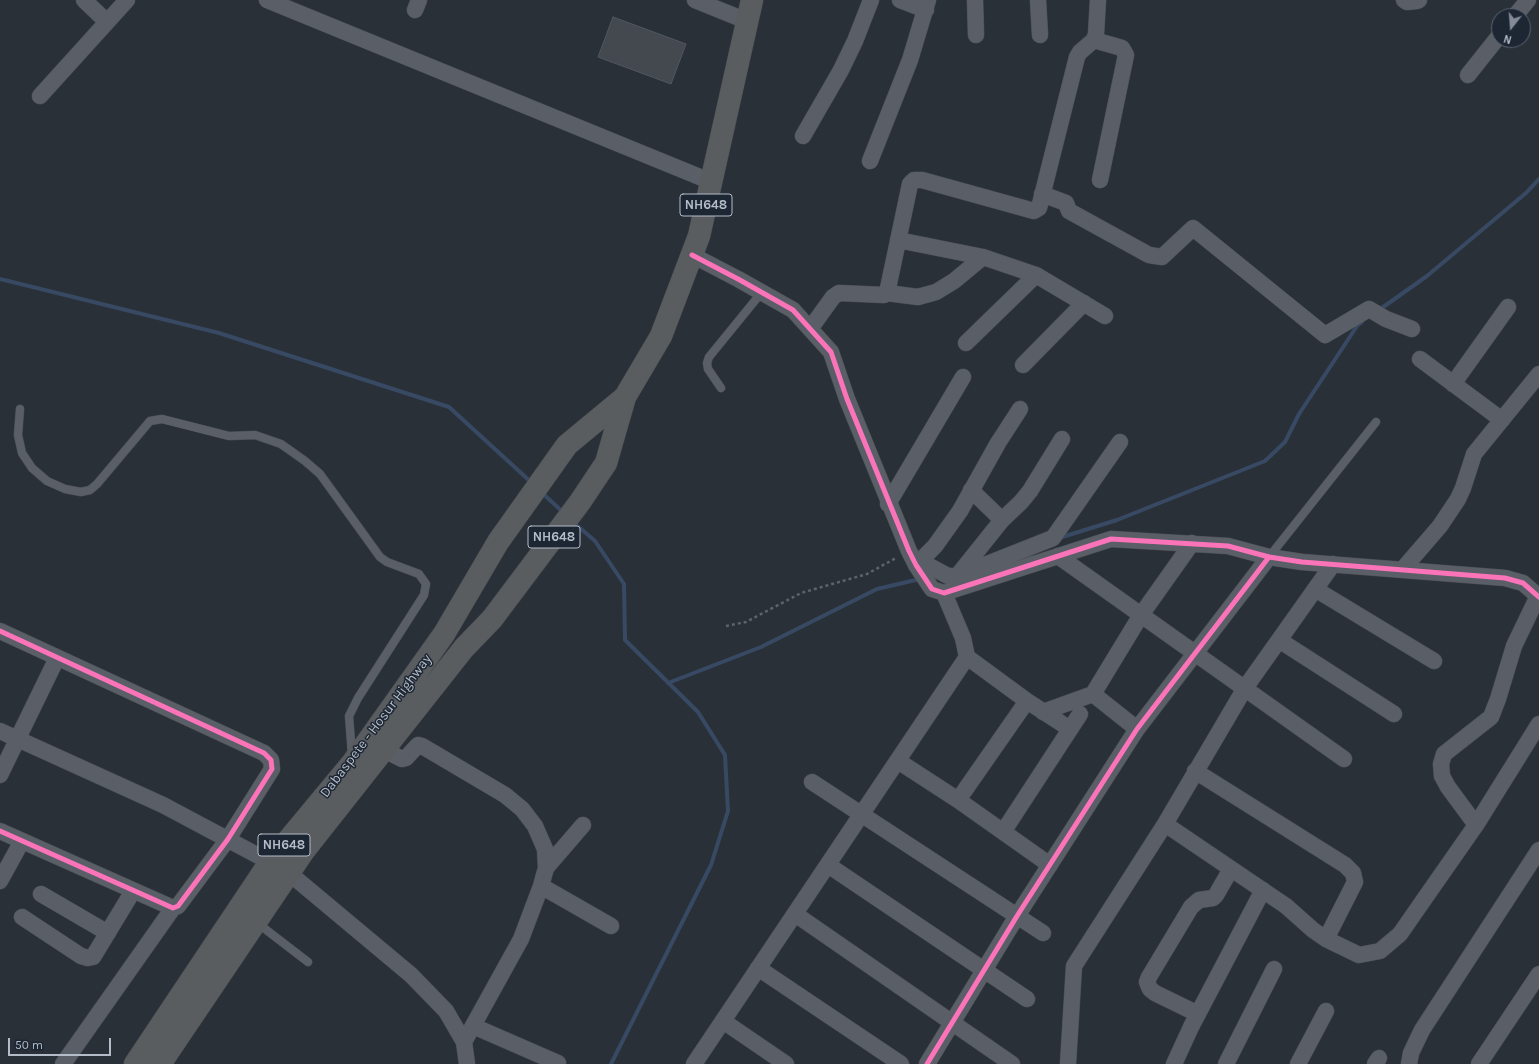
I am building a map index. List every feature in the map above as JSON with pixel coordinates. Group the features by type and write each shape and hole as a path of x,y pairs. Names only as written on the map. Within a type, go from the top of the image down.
{"highway":[{"name":"Dabaspete - Hosur Highway","path":"464,648 492,619 580,502 606,463 625,397 661,336 699,236 752,0"},
{"name":"Dabaspete - Hosur Highway","path":"135,1064 270,862 353,762 444,634 498,542 567,445 625,397"},
{"path":"444,634 464,648"},
{"name":"NH648","path":"160,1064 289,873 330,817 464,648"}],"street":[{"path":"84,0 107,22"},
{"path":"40,96 127,0"},
{"path":"267,0 712,182"},
{"path":"695,0 747,21"},
{"path":"803,136 841,70 855,41 871,0"},
{"path":"870,162 910,60 927,5 900,0"},
{"path":"975,0 976,35"},
{"path":"1038,0 1040,35"},
{"path":"888,293 910,184 914,180 922,180 1034,211 1039,208 1077,57 1080,52 1094,40 1096,34 1098,0"},
{"path":"1404,0 1407,2 1418,0"},
{"path":"1522,8 1528,0"},
{"path":"1094,40 1122,48 1126,54 1100,180"},
{"path":"1468,75 1491,46"},
{"path":"1042,194 1066,203 1069,211 1149,255 1162,256 1193,228 1325,335 1369,309 1412,329"},
{"path":"898,240 984,257 1036,275 1106,316"},
{"path":"692,255 793,310 831,352 847,399 888,504 916,561 938,591 963,638 967,657 1027,701 1070,728"},
{"path":"810,329 833,297 839,293 884,295 888,293 918,297 936,292 954,281 984,257"},
{"path":"966,344 1036,275"},
{"path":"1023,365 1084,303"},
{"path":"1453,384 1508,307"},
{"path":"1420,359 1502,420"},
{"path":"1402,570 1440,526 1458,499 1474,454 1539,374"},
{"path":"888,504 963,377"},
{"path":"916,561 935,546 960,511 998,443 1020,409"},
{"path":"957,576 1002,520 1030,491 1062,439"},
{"path":"916,561 948,576 957,576 1053,538 1120,442"},
{"path":"972,490 1002,520"},
{"path":"938,591 1111,539 1228,546 1269,557 1333,564 1505,578 1523,583 1539,597 1514,646 1491,717 1444,754 1440,764 1442,776 1448,787 1476,824"},
{"path":"1043,712 1093,694 1141,616 1192,543"},
{"path":"1058,556 1344,759"},
{"path":"927,1064 1017,916 1137,730 1269,557"},
{"path":"1068,1064 1074,966 1165,824 1244,688 1280,640 1333,564"},
{"path":"1315,589 1434,661"},
{"path":"0,631 264,752 271,760 272,769 228,839 178,906 173,908 62,1064"},
{"path":"1280,640 1394,714"},
{"path":"694,1064 967,657"},
{"path":"0,775 57,658"},
{"path":"1093,694 1137,730"},
{"path":"958,800 1027,701"},
{"path":"1003,832 1080,714"},
{"path":"1165,824 1286,906 1326,940 1359,955 1380,951 1400,934 1476,824 1539,724"},
{"path":"0,731 163,805 289,873 411,975 446,1011 464,1042 466,1064"},
{"path":"384,750 402,759 406,758 418,745 422,746 505,795 522,809 535,826 544,849 546,868 541,886 521,939 464,1042"},
{"path":"898,761 958,800 1050,865"},
{"path":"1195,771 1345,865 1353,872 1355,882 1326,940"},
{"path":"812,782 1044,933"},
{"path":"546,868 583,826"},
{"path":"0,831 173,908"},
{"path":"0,881 22,841"},
{"path":"1409,1064 1411,1053 1422,1030 1536,860"},
{"path":"828,865 1027,998"},
{"path":"1198,1014 1155,993 1147,982 1191,907 1199,900 1213,898 1231,869"},
{"path":"541,886 611,926"},
{"path":"1174,1064 1198,1014 1263,890"},
{"path":"22,917 81,956 88,958 93,957 133,891"},
{"path":"41,894 108,933"},
{"path":"794,914 1012,1064"},
{"path":"758,968 901,1064"},
{"path":"1226,1064 1274,969"},
{"path":"1479,1064 1539,974"},
{"path":"1298,1064 1326,1012"},
{"path":"723,1021 786,1064"},
{"path":"473,1026 558,1063"}],"lane":[{"path":"721,388 708,369 709,357 762,292"},
{"path":"20,410 18,435 22,453 32,468 46,481 64,489 81,492 90,490 97,484 150,421 162,419 229,436 254,435 281,444 320,474 380,557 387,562 419,574 426,584 424,595 358,698 349,716 353,762"},
{"path":"1269,557 1376,422"},
{"path":"256,922 308,962"}],"path":[{"path":"726,626 746,622 801,593 916,561"}],"building":[{"path":"613,17 686,44 671,84 598,57"}],"waterway":[{"path":"1379,310 1427,276 1526,193 1539,179"},
{"path":"0,279 219,333 449,407 532,483"},
{"path":"1059,538 1117,520 1265,461 1285,442 1299,414 1357,326 1362,322"},
{"path":"541,492 564,513"},
{"path":"573,522 595,541 624,584 625,640 698,712 725,755 728,811 711,865 611,1064"},
{"path":"668,683 761,647 877,589 920,579"}],"cycle path":[{"path":"692,255 793,310 831,352 847,399 909,551 916,565 932,589 944,593 1111,539 1228,546 1269,557 1302,562 1505,578 1523,583 1539,597"},
{"path":"927,1064 1017,916 1137,729 1269,557"},
{"path":"0,631 264,753 271,760 272,769 228,839 178,906 173,908 0,831"}]}
